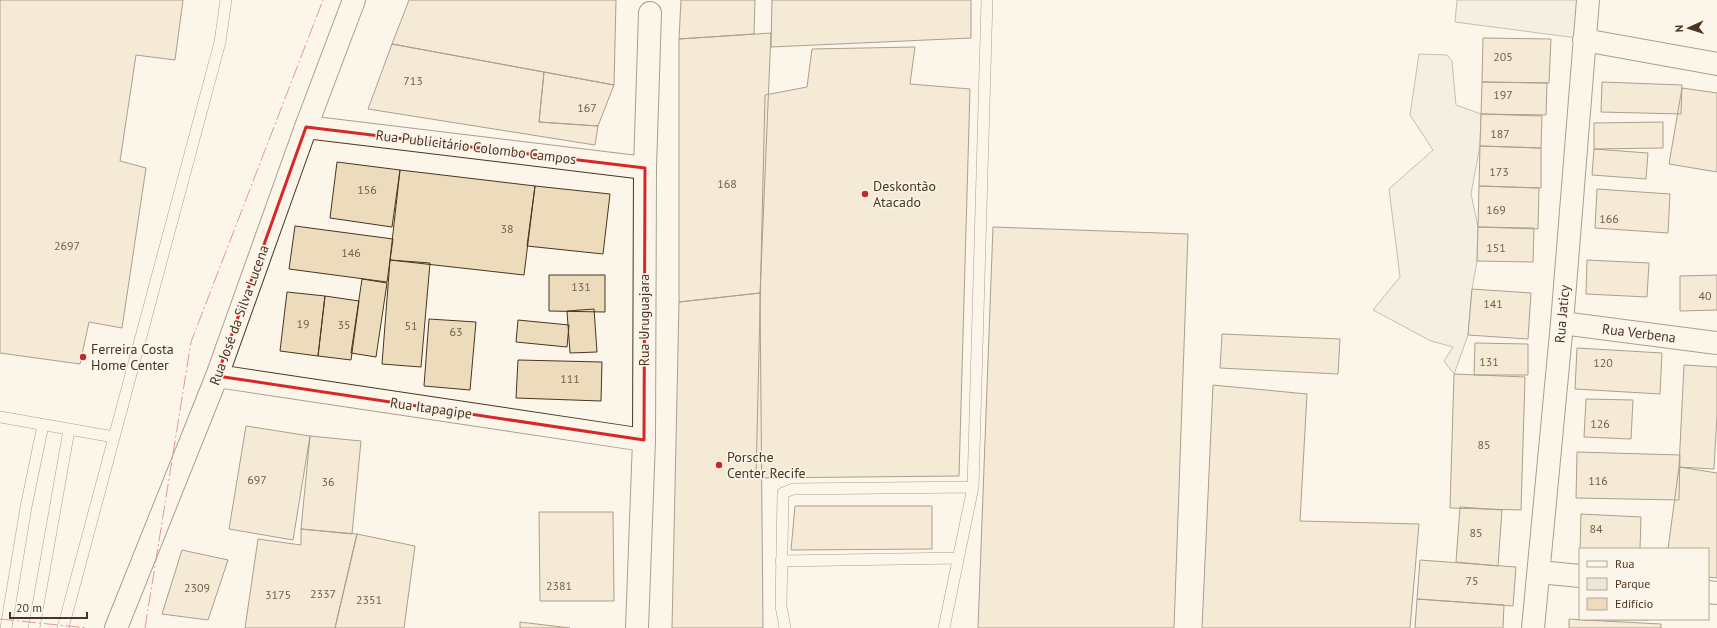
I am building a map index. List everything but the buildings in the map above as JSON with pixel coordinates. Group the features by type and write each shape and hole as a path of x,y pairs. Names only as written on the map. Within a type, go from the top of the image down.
{"street":[{"name":"Rua José da Silva Lucena","path":"116,628 217,376 306,127 354,0"},
{"name":"Rua Jaticy","path":"1533,628 1562,323 1588,0"},
{"name":"Rua Uruguajara","path":"637,628 644,440 645,168 650,13"},
{"path":"1584,40 1717,64"},
{"name":"Rua Publicitário Colombo Campos","path":"306,127 645,168"},
{"name":"Rua Verbena","path":"1562,323 1717,343"},
{"name":"Rua Itapagipe","path":"217,376 644,440"},
{"path":"1539,572 1579,576"}],"lane":[{"path":"63,628 220,42 226,0"},
{"path":"944,628 973,487 987,0"},
{"path":"0,417 114,437"},
{"path":"6,628 26,508 43,425"},
{"path":"34,628 69,430"},
{"path":"785,628 781,606 783,493 794,489 973,487"},
{"path":"781,561 958,558"}],"highlighted area":[{"path":"306,127 645,168 644,440 217,376"}],"green space":[{"path":"1457,0 1579,0 1577,38 1455,22"},
{"path":"1419,54 1447,55 1452,61 1456,105 1481,114 1480,146 1471,194 1478,227 1477,261 1472,289 1468,335 1454,374 1444,361 1453,347 1431,341 1373,310 1400,277 1389,189 1433,150 1410,115"}],"power":[{"path":"145,628 191,342 323,0"},
{"path":"0,619 87,628"}],"place":[{"name":"Deskontão Atacado","path":"865,194"},
{"name":"Ferreira Costa Home Center","path":"83,357"},
{"name":"Porsche Center Recife","path":"719,465"}]}
